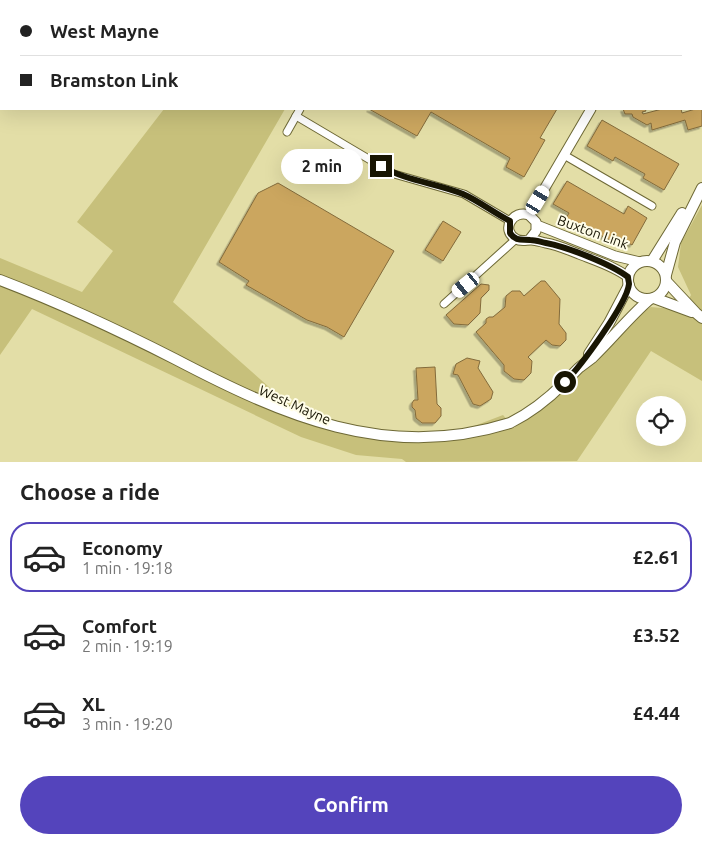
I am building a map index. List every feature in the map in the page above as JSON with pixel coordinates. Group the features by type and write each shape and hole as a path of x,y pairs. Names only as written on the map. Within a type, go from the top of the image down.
{"main road":[{"path":"652,261 686,207 702,187"},
{"path":"435,447 478,437 510,423 536,407 551,396 591,358 629,317 663,291 675,242 702,187"},
{"path":"580,367 610,323 629,281 631,270 640,262 652,261 660,266 666,278 699,315"},
{"name":"West Mayne","path":"0,280 80,314 176,360 277,414 333,436"},
{"path":"629,281 634,294 639,297 652,298 699,315"}],"street":[{"path":"529,215 590,110"},
{"path":"287,132 298,112 394,174 464,194 510,221"},
{"path":"564,155 652,206"},
{"path":"518,214 529,215 534,218 537,225 535,234 529,240 516,239 510,233 510,221 518,214"},
{"name":"Buxton Link","path":"537,225 614,256 640,262"},
{"path":"444,304 516,239"},
{"name":"Buxton Link","path":"529,240 556,246 614,267 629,281"}],"shaded area":[{"path":"163,110 284,110 173,302 288,404 332,422 373,434 456,433 503,415 514,428 587,368 636,316 651,307 683,310 691,295 678,267 681,243 702,205 702,381 651,351 577,461 406,462 402,459 356,455 301,437 32,309 0,355 0,258 82,292 113,251 77,222"}],"building":[{"path":"371,110 556,110 540,138 545,140 524,177 506,167 510,158 431,112 417,136"},
{"path":"623,110 646,110 642,112 643,114 658,110 681,110 682,113 702,110 702,126 688,130 685,120 652,130 651,123 647,125 633,117 632,114 625,114"},
{"path":"602,120 679,164 664,190 643,178 645,174 615,157 613,161 587,146"},
{"path":"567,181 624,214 628,206 647,218 632,245 613,234 610,240 588,229 587,231 577,225 576,227 565,220 569,213 553,204"},
{"path":"278,183 394,251 344,337 327,327 307,320 246,285 249,281 219,262 258,193"},
{"path":"443,221 461,232 443,261 425,250"},
{"path":"541,281 545,281 560,299 559,324 566,333 566,340 560,346 552,345 546,340 528,357 532,361 531,373 524,380 514,379 504,371 504,365 476,332 486,323 486,319 493,317 505,307 506,296 512,291 520,291 524,296"},
{"path":"481,284 489,285 489,290 481,298 480,313 468,325 454,324 446,315"},
{"path":"467,358 480,361 478,368 493,392 491,399 480,406 473,404 458,375 453,374 456,364"},
{"path":"435,367 437,404 441,408 441,416 435,423 422,423 416,418 415,410 412,407 414,400 418,400 416,368"}],"route":[{"path":"381,166 394,174 464,194 479,202 492,212 510,221 510,233 519,241 529,240 547,243 614,267 628,277 629,285 610,323 580,367 565,382"}]}
